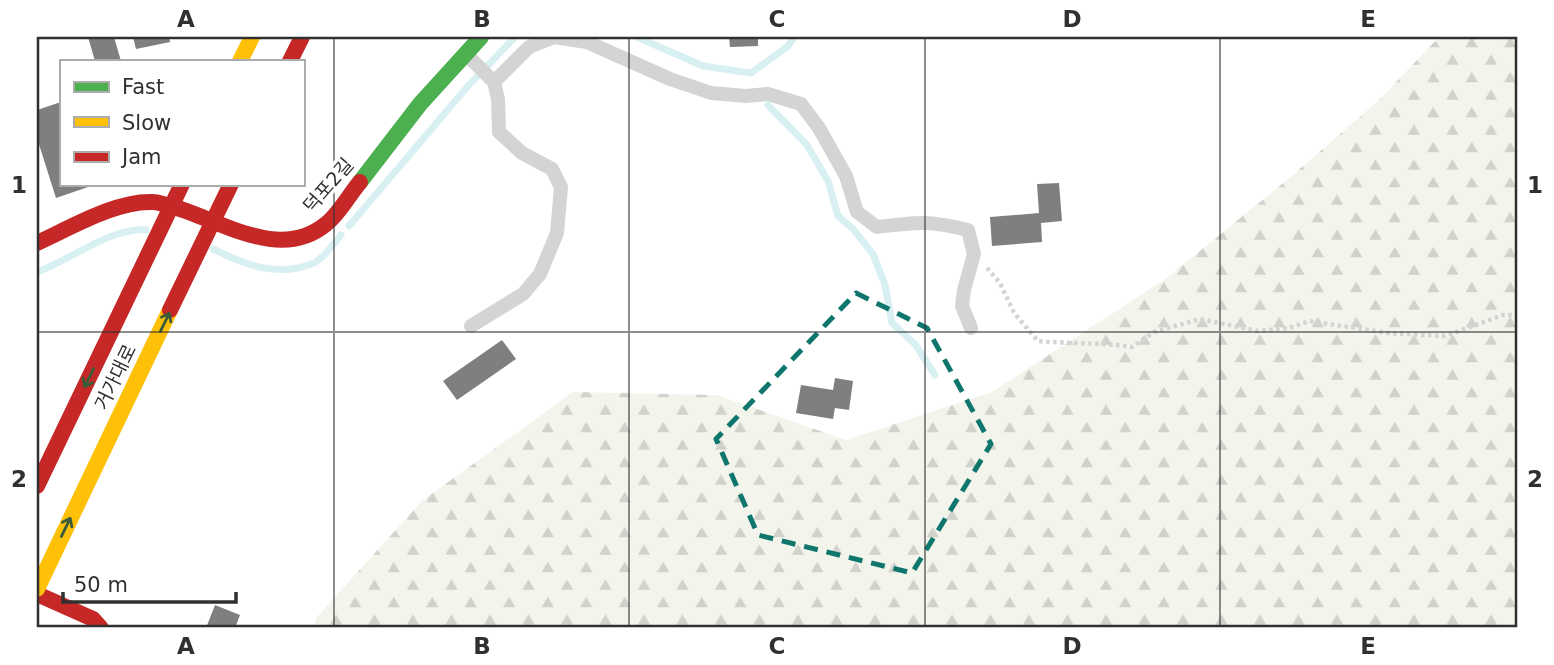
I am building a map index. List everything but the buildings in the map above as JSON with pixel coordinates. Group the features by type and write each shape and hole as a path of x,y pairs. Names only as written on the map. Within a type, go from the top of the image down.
{"main road":[{"path":"240,60 251,37"},
{"path":"290,60 302,37"},
{"name":"덕포2길","path":"37,243 124,205 154,202 198,214 258,238 284,240 307,237 328,223 349,199 420,104 468,56 481,37"},
{"name":"거가대로","path":"37,486 181,186"},
{"name":"거가대로","path":"37,589 230,186"},
{"path":"37,594 93,619 101,628"}],"lane":[{"path":"491,79 529,47 554,37 587,42 670,79 711,93 746,96 768,94 800,104 819,128 846,176 857,212 877,228 920,221 968,230 974,254 962,306 971,328"},
{"path":"468,56 491,79 498,99 499,132 522,153 552,169 561,187 557,233 540,274 523,294 471,326"}],"path":[{"path":"974,254 1000,283 1014,313 1038,341 1078,345 1108,343 1132,347 1154,332 1200,318 1258,331 1289,328 1309,321 1389,332 1445,336 1503,315 1517,315"}],"highlighted area":[{"path":"856,293 927,328 991,444 912,573 758,535 716,439"}],"green space":[{"path":"1439,37 1517,37 1517,628 314,628 316,618 422,501 573,392 717,395 846,440 992,392 1164,280 1287,180 1378,101"}],"waterway":[{"path":"349,226 468,86 515,37"},
{"path":"637,37 703,66 751,73 788,46 794,37"},
{"path":"768,105 807,145 828,181 838,216 853,229 873,254 885,285 892,323 915,344 935,375"},
{"path":"37,272 105,239 133,230 146,230"},
{"path":"213,249 262,268 288,269 318,261 341,235"}],"traffic: fast":[{"path":"360,182 420,104 481,37"}],"traffic: slow":[{"path":"240,60 252,37"},
{"path":"37,589 170,310"}],"traffic: jam":[{"path":"290,60 302,37"},
{"path":"37,243 109,210 124,205 153,202 251,235 290,239 308,235 331,220 360,182"},
{"path":"37,486 181,186"},
{"path":"170,310 230,186"},
{"path":"37,594 93,619 101,628"}]}
